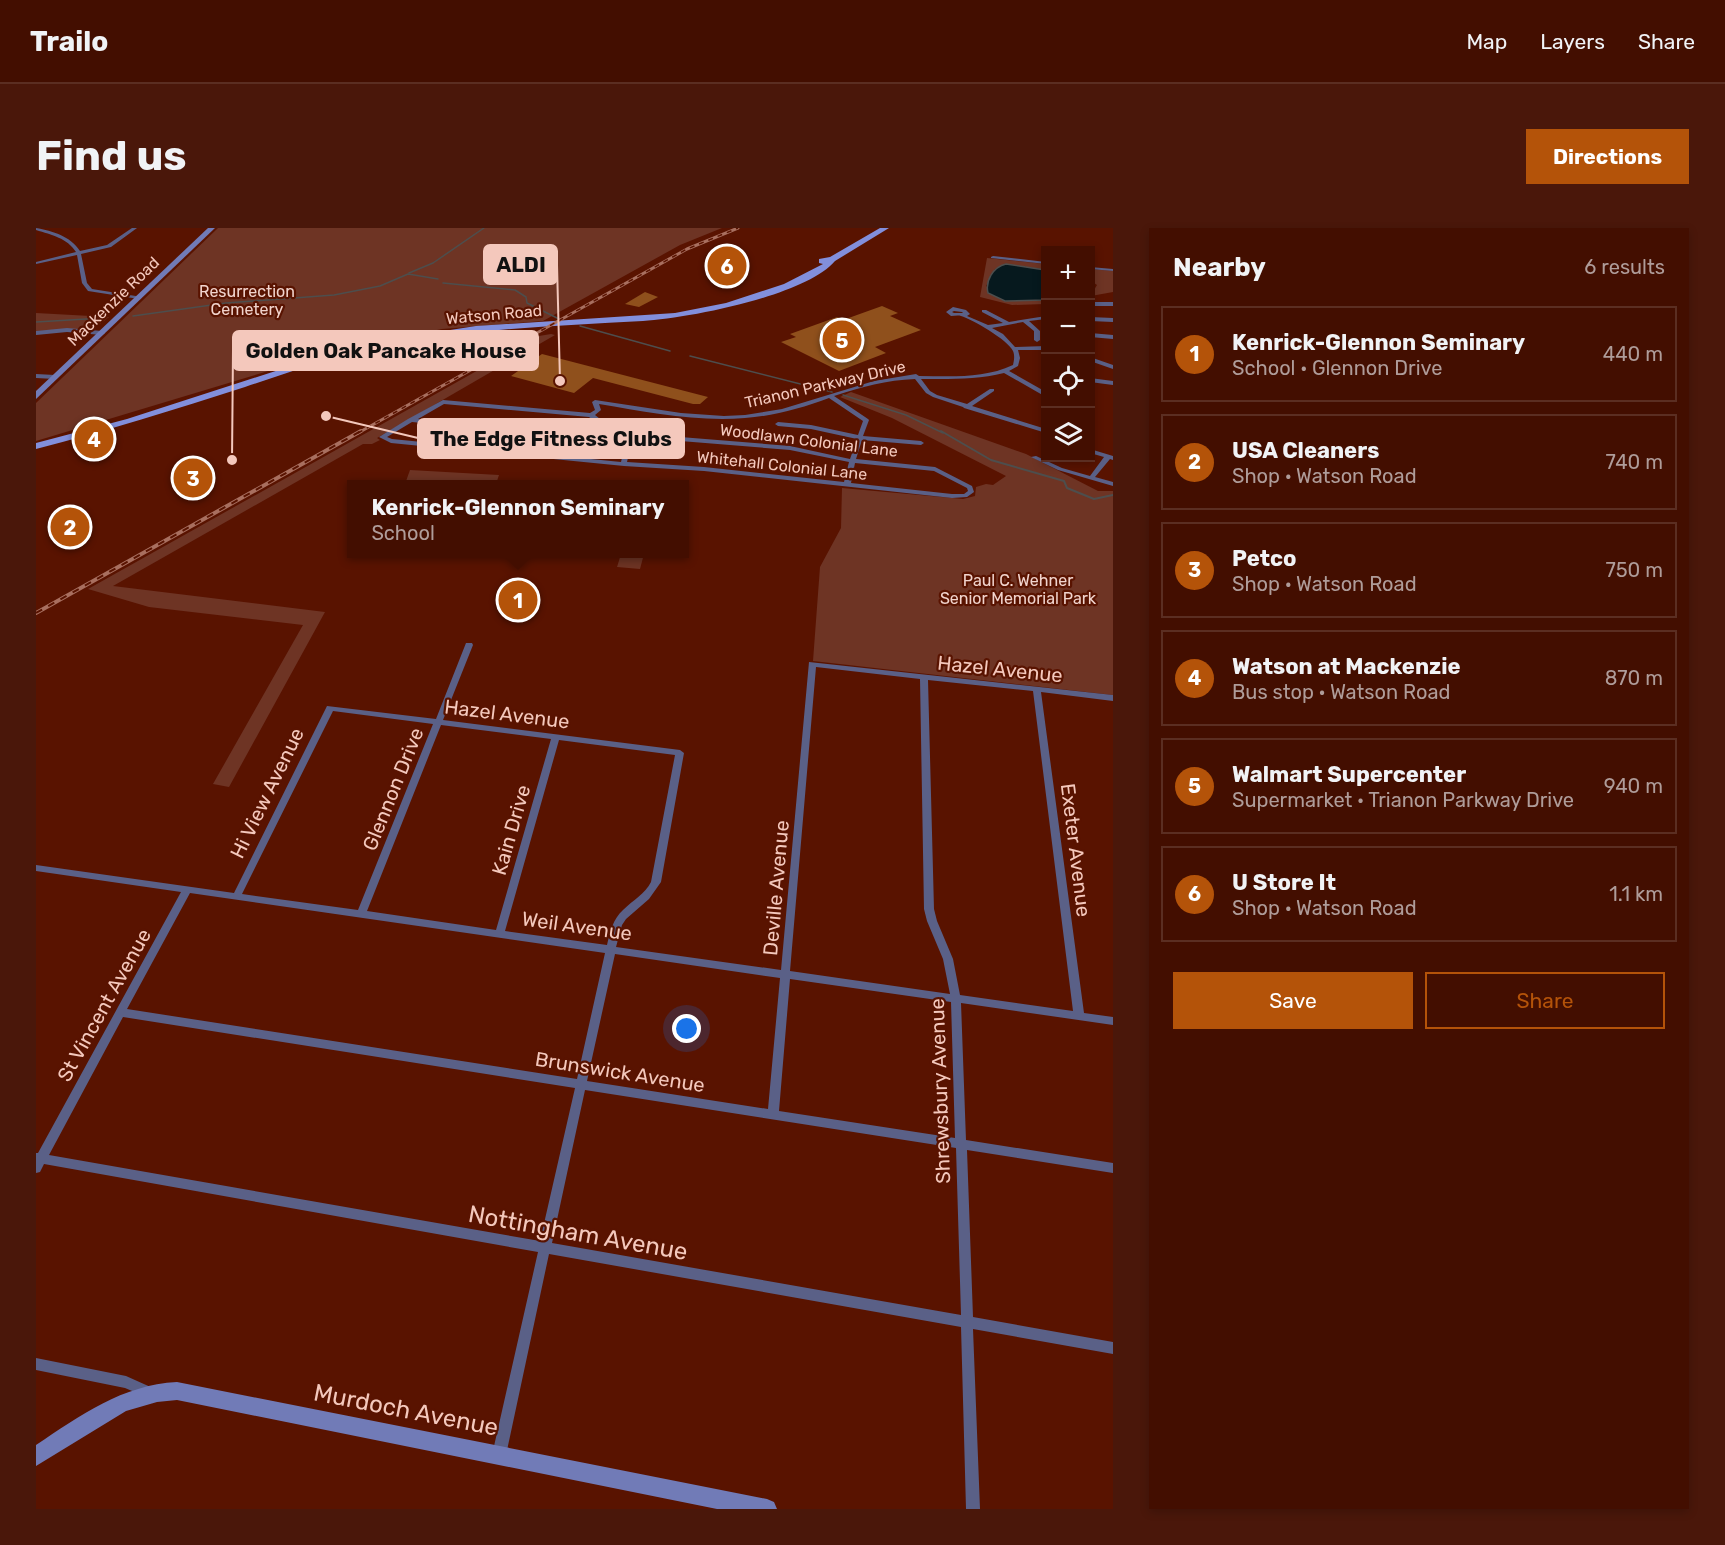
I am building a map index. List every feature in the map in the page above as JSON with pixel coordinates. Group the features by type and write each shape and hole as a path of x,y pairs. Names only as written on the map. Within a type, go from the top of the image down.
{"main road":[{"name":"Mackenzie Road","path":"36,396 212,228"},
{"name":"Watson Road","path":"36,446 130,421 319,360 387,343 461,331 658,315 675,316 728,305 829,269 885,228"},
{"name":"Watson Road","path":"658,315 747,295 829,269"},
{"name":"Watson Road","path":"36,455 106,432 130,421"},
{"name":"Murdoch Avenue","path":"152,1393 190,1392 767,1509"},
{"path":"36,1456 118,1405 152,1393"}],"street":[{"path":"36,236 54,228"},
{"path":"36,263 109,246 135,228"},
{"path":"1100,228 1113,230"},
{"path":"36,229 67,239 81,254 85,286 100,293 139,297"},
{"path":"993,257 1041,262"},
{"path":"1095,268 1113,270"},
{"path":"1095,304 1113,304"},
{"path":"984,311 1007,322"},
{"path":"964,316 987,327 1016,348 1041,348"},
{"path":"987,327 1041,318"},
{"path":"1095,319 1113,320"},
{"path":"1025,321 1037,331 1037,340"},
{"path":"36,333 67,330 102,333"},
{"path":"1095,335 1113,337"},
{"path":"1016,348 1018,362 1005,371 1041,391"},
{"path":"1095,361 1113,367"},
{"name":"Trianon Parkway Drive","path":"591,415 598,410 595,402 688,416 736,418 768,414 879,382 916,376 979,376 1005,371"},
{"path":"36,376 55,377"},
{"path":"916,376 928,392 966,407 1024,422 1041,429"},
{"path":"1095,380 1113,382"},
{"path":"1037,389 1041,387"},
{"path":"966,407 992,390"},
{"path":"830,396 866,420 852,461 847,485"},
{"path":"410,420 443,402 591,415 628,444 624,464"},
{"name":"Whitehall Colonial Lane","path":"410,420 382,438 391,441 624,464 704,469 965,496"},
{"name":"Woodlawn Colonial Lane","path":"410,420 617,440 628,444 668,438 790,448 852,461 935,469 970,487 971,492 965,496"},
{"path":"778,424 811,427 861,438 921,443"},
{"path":"1092,477 1110,458 1095,453"},
{"path":"1034,457 1060,469 1113,484"},
{"name":"Glennon Drive","path":"362,913 469,645"},
{"name":"Hazel Avenue","path":"812,664 1113,698"},
{"name":"Deville Avenue","path":"773,1114 787,975 812,664"},
{"name":"Shrewsbury Avenue","path":"924,677 929,909 948,959 956,998 962,1144 965,1323 973,1509"},
{"name":"Exeter Avenue","path":"1037,690 1079,1016"},
{"name":"Hazel Avenue","path":"330,708 680,753 656,882 648,895 621,915 611,949"},
{"name":"Hi View Avenue","path":"237,895 330,708"},
{"name":"Kain Drive","path":"500,933 555,736"},
{"name":"Weil Avenue","path":"36,868 1113,1021"},
{"name":"St Vincent Avenue","path":"38,1162 187,890"},
{"path":"499,1455 611,949"},
{"name":"Brunswick Avenue","path":"120,1012 1113,1168"},
{"name":"Nottingham Avenue","path":"38,1162 1113,1348"},
{"name":"Murdoch Avenue","path":"36,1364 126,1382 152,1393"}],"green space":[{"name":"Resurrection Cemetery","path":"218,228 722,228 680,245 543,321 442,329 341,349 36,441 36,403"},
{"path":"987,258 1041,264 1041,269 1021,266 995,269 986,286 1005,301 1041,300 1041,304 1012,305 980,297"},
{"path":"1095,269 1113,271 1113,292 1095,295 1097,285 1095,284"},
{"path":"36,313 109,317 92,330 36,331"},
{"path":"555,335 377,438 380,440 372,444 363,444 113,586 325,612 229,787 213,784 303,625 149,607 88,589 539,336"},
{"name":"Paul C. Wehner Senior Memorial Park","path":"851,392 1026,454 1098,491 1113,491 1113,695 813,661 820,567 841,528 842,488 963,499 975,496 976,487 986,484 993,485 1006,476 892,418 840,397"},
{"path":"410,470 499,475 497,480 406,480"},
{"path":"620,558 643,558 640,569 617,567"}],"shaded area":[{"path":"1006,264 1041,269 1041,300 1005,301 988,293 987,288 991,275"}],"building":[{"path":"645,292 658,297 639,307 625,304"},
{"path":"882,306 898,313 890,316 921,330 875,347 886,353 839,371 781,342 796,337 790,334 837,317 843,320"},
{"path":"542,354 708,397 700,404 693,404 593,378 574,393 511,376"}],"waterway":[{"path":"409,273 433,263 484,228"},
{"path":"133,316 226,303 334,295 380,286 408,274 438,279"},
{"path":"443,283 515,290 526,297 527,303 559,319"},
{"path":"36,322 103,318"},
{"path":"580,326 670,351"},
{"path":"690,356 832,392"},
{"path":"843,395 906,415 943,433"},
{"path":"941,431 991,460 1064,481 1067,488 1094,499 1113,495"}],"railway":[{"path":"358,433 687,249 738,228"},
{"path":"36,613 361,431"}],"place":[{"name":"U Store It","path":"727,266"},
{"name":"Walmart Supercenter","path":"842,340"},
{"name":"ALDI","path":"560,381"},
{"name":"The Edge Fitness Clubs","path":"326,416"},
{"name":"Watson at Mackenzie","path":"94,439"},
{"name":"Golden Oak Pancake House","path":"232,460"},
{"name":"Petco","path":"193,478"},
{"name":"USA Cleaners","path":"70,527"},
{"name":"Kenrick-Glennon Seminary","path":"518,600"}]}
